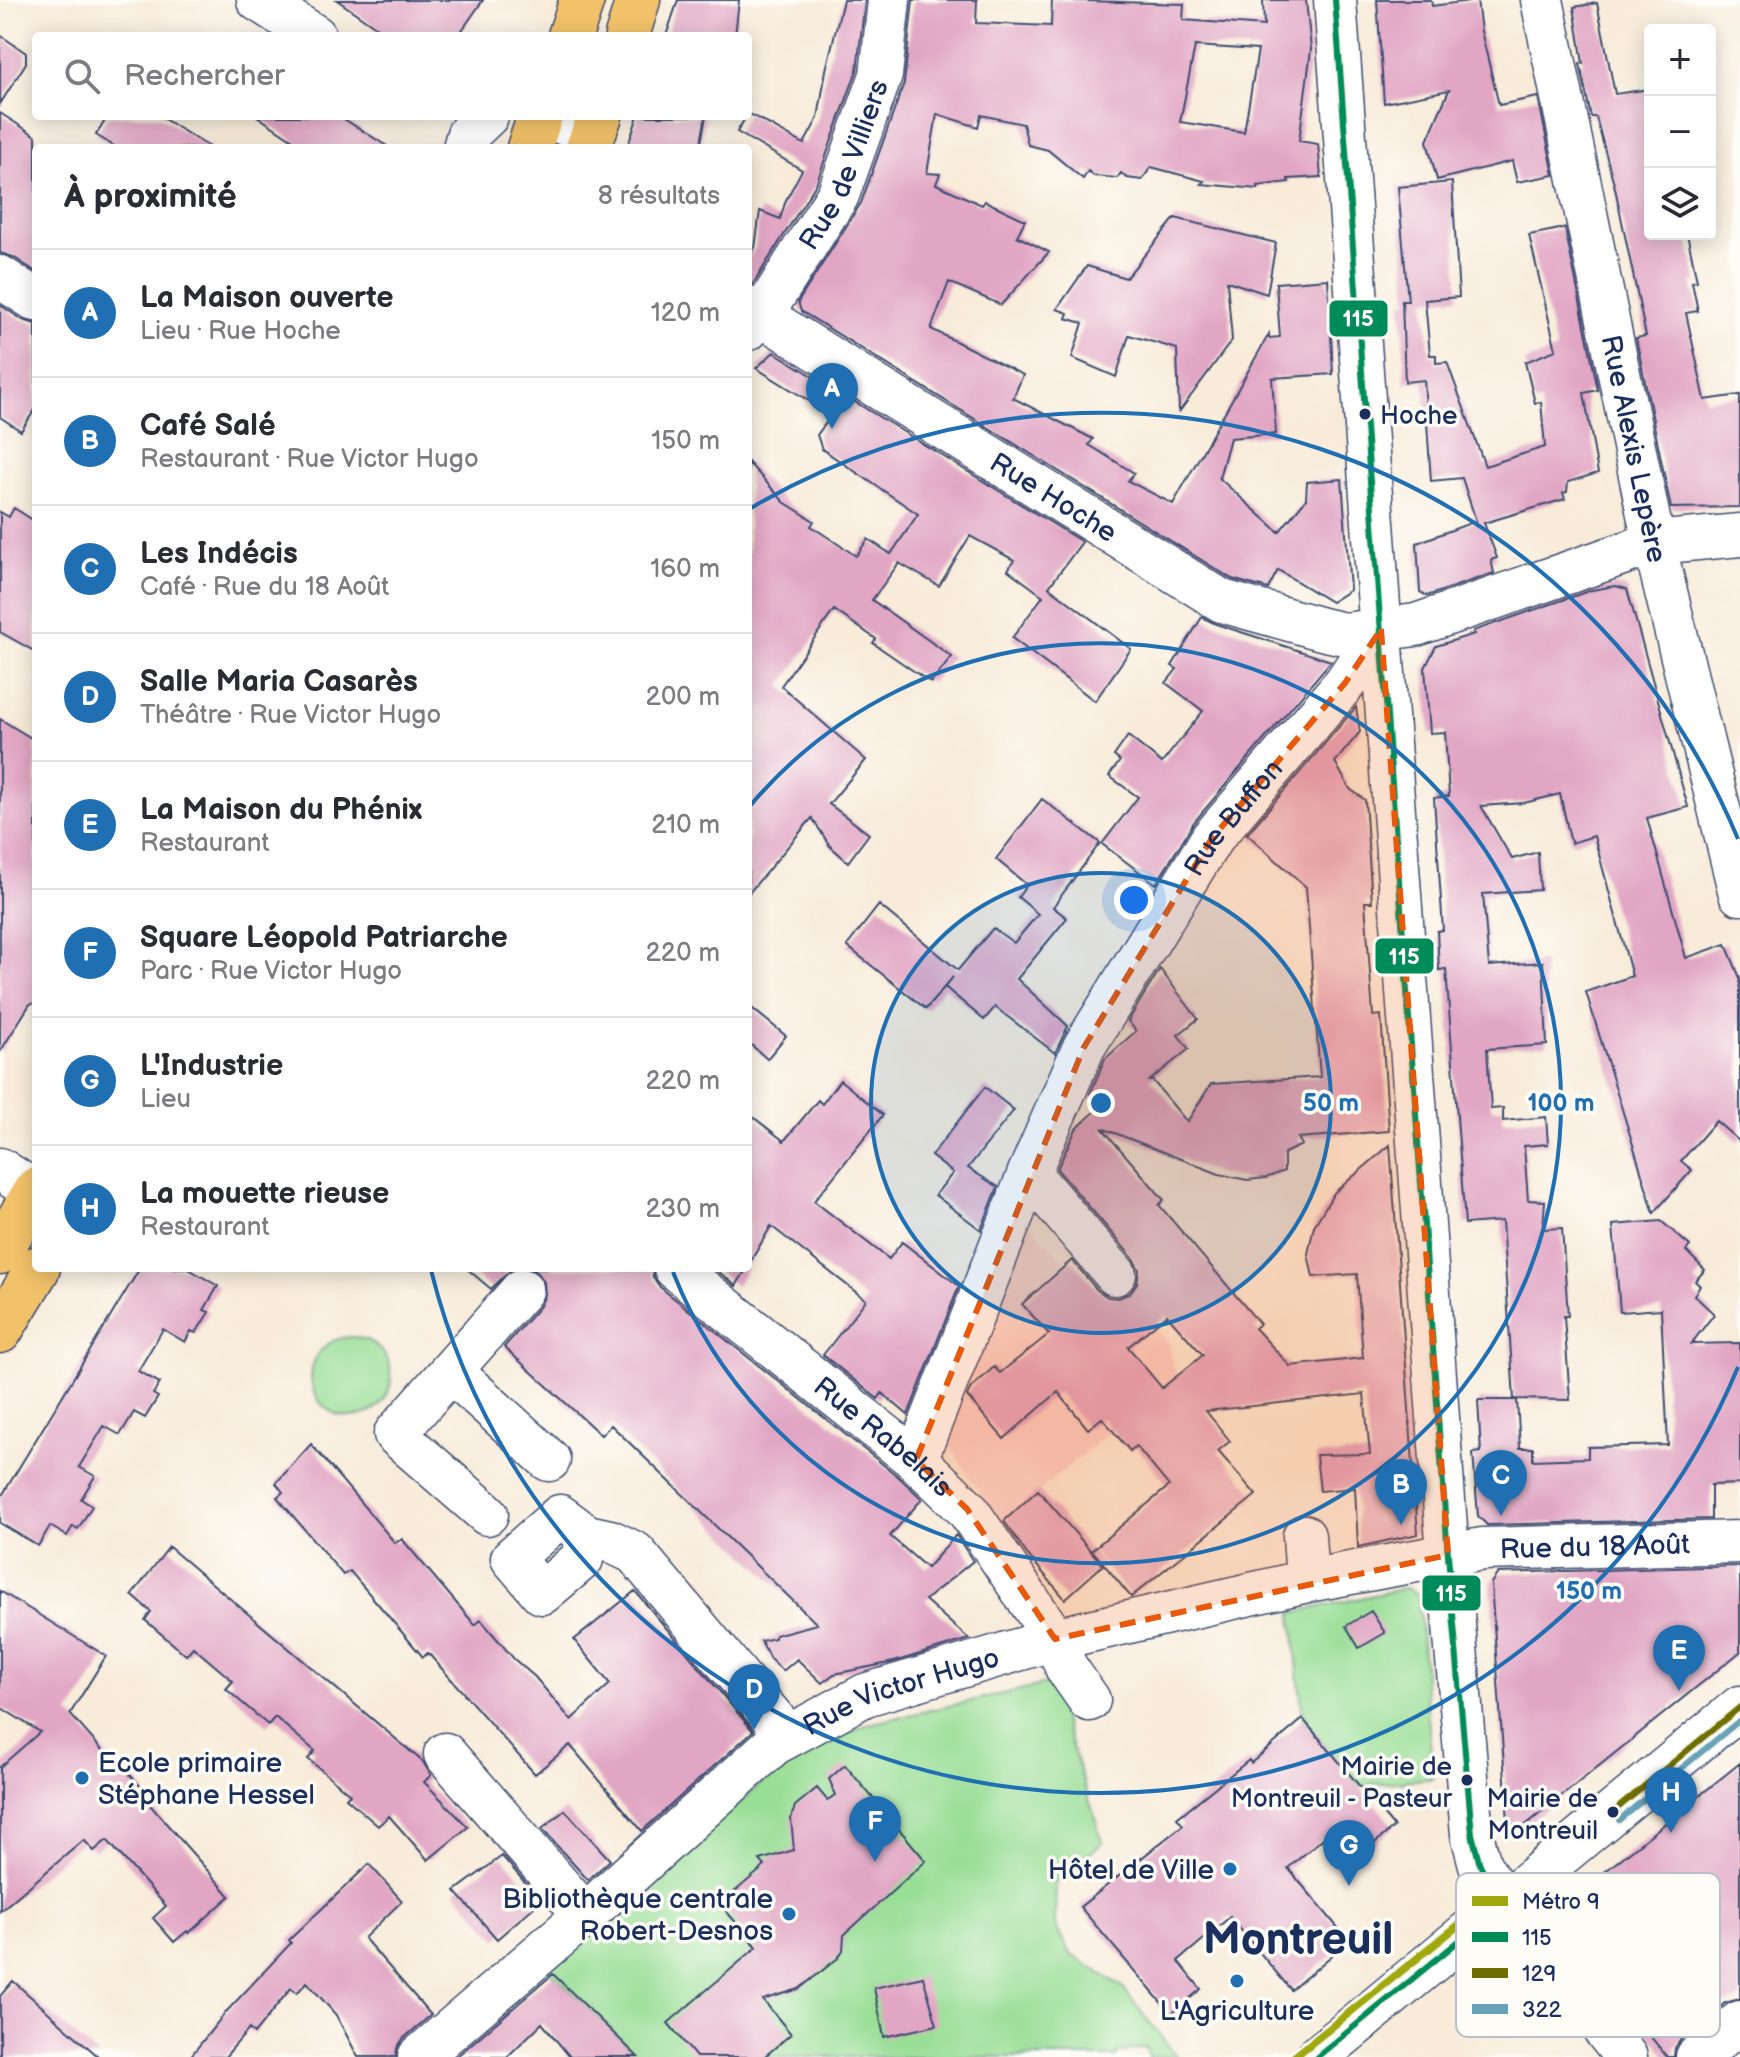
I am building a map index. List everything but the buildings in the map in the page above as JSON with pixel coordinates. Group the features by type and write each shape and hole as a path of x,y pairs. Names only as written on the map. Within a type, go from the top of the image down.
{"main road":[{"path":"571,32 582,0"},
{"path":"628,32 638,0"},
{"path":"531,144 540,120"},
{"path":"0,1252 19,1181"},
{"path":"0,1331 36,1272"}],"street":[{"path":"258,0 309,32"},
{"name":"Rue de Villiers","path":"753,317 838,195 881,75 889,0"},
{"path":"1335,0 1448,1555 1472,1834 1485,1873"},
{"name":"Rue Alexis Lepère","path":"1542,0 1654,543 1740,894"},
{"path":"554,120 594,133"},
{"path":"0,277 32,297"},
{"name":"Rue Hoche","path":"753,317 1222,601 1344,634 1381,629"},
{"path":"1381,629 1416,625 1654,543 1740,535"},
{"name":"Rue Buffon","path":"916,1460 1029,1173 1084,1047 1212,838 1345,683 1381,629"},
{"path":"1029,1173 1115,1274"},
{"name":"Rue Rabelais","path":"680,1272 916,1460 967,1509 1055,1639 1066,1667 1089,1700"},
{"path":"487,1514 395,1434 522,1290"},
{"path":"451,1371 549,1460"},
{"path":"587,1536 610,1541 635,1553 788,1736"},
{"path":"1304,1536 1307,1581"},
{"name":"Rue du 18 Août","path":"1448,1555 1483,1549 1740,1542"},
{"name":"Rue Victor Hugo","path":"419,2057 585,1915 774,1744 865,1695 1055,1639 1307,1581 1448,1555"},
{"path":"1538,1873 1740,1707"},
{"path":"445,1754 585,1915"},
{"path":"1317,2057 1456,1943"},
{"path":"1697,2057 1740,2022"},
{"path":"1610,2037 1626,2057"}],"highlighted area":[{"path":"1381,629 1448,1555 1055,1639 967,1509 916,1460 1084,1047 1212,838 1345,683"}],"shaded area":[{"path":"1028,1222 1094,1295 1113,1279 1169,1343 1176,1376 1000,1523 945,1439"}],"green space":[{"path":"351,1337 366,1340 379,1349 388,1362 391,1377 388,1392 379,1405 366,1414 351,1417 336,1414 323,1405 314,1392 311,1377 314,1362 323,1349 336,1340"},
{"path":"1406,1588 1418,1594 1433,1778 1359,1786 1303,1719 1292,1613"},
{"path":"1051,1683 1103,1842 1056,1882 1055,1925 1070,1954 1121,1986 1177,2057 1149,2057 1146,2047 1117,2053 1117,2057 638,2057 547,1968 767,1779 840,1735 869,1724"}],"metro line":[{"name":"9","path":"1294,2057 1456,1927"}],"transit line":[{"name":"115","path":"1335,0 1448,1555 1472,1834 1485,1873"},
{"name":"129","path":"1613,1812 1740,1707"},
{"name":"322","path":"1619,1820 1740,1720"},
{"name":"115","path":"1317,2057 1456,1943"}],"place":[{"name":"Hoche","path":"1365,414"},
{"name":"La Maison ouverte","path":"832,429"},
{"name":"Les Indécis","path":"1501,1516"},
{"name":"Café Salé","path":"1401,1525"},
{"name":"La Maison du Phénix","path":"1679,1691"},
{"name":"Salle Maria Casarès","path":"754,1730"},
{"name":"Ecole primaire Stéphane Hessel","path":"82,1778"},
{"name":"Mairie de Montreuil - Pasteur","path":"1467,1780"},
{"name":"Mairie de Montreuil","path":"1613,1812"},
{"name":"La mouette rieuse","path":"1671,1833"},
{"name":"Square Léopold Patriarche","path":"875,1862"},
{"name":"Hôtel de Ville","path":"1230,1869"},
{"name":"L'Industrie","path":"1349,1886"},
{"name":"Bibliothèque centrale Robert-Desnos","path":"789,1914"},
{"name":"L'Agriculture","path":"1237,1981"}],"district":[{"name":"Montreuil","path":"1298,1939"}]}
